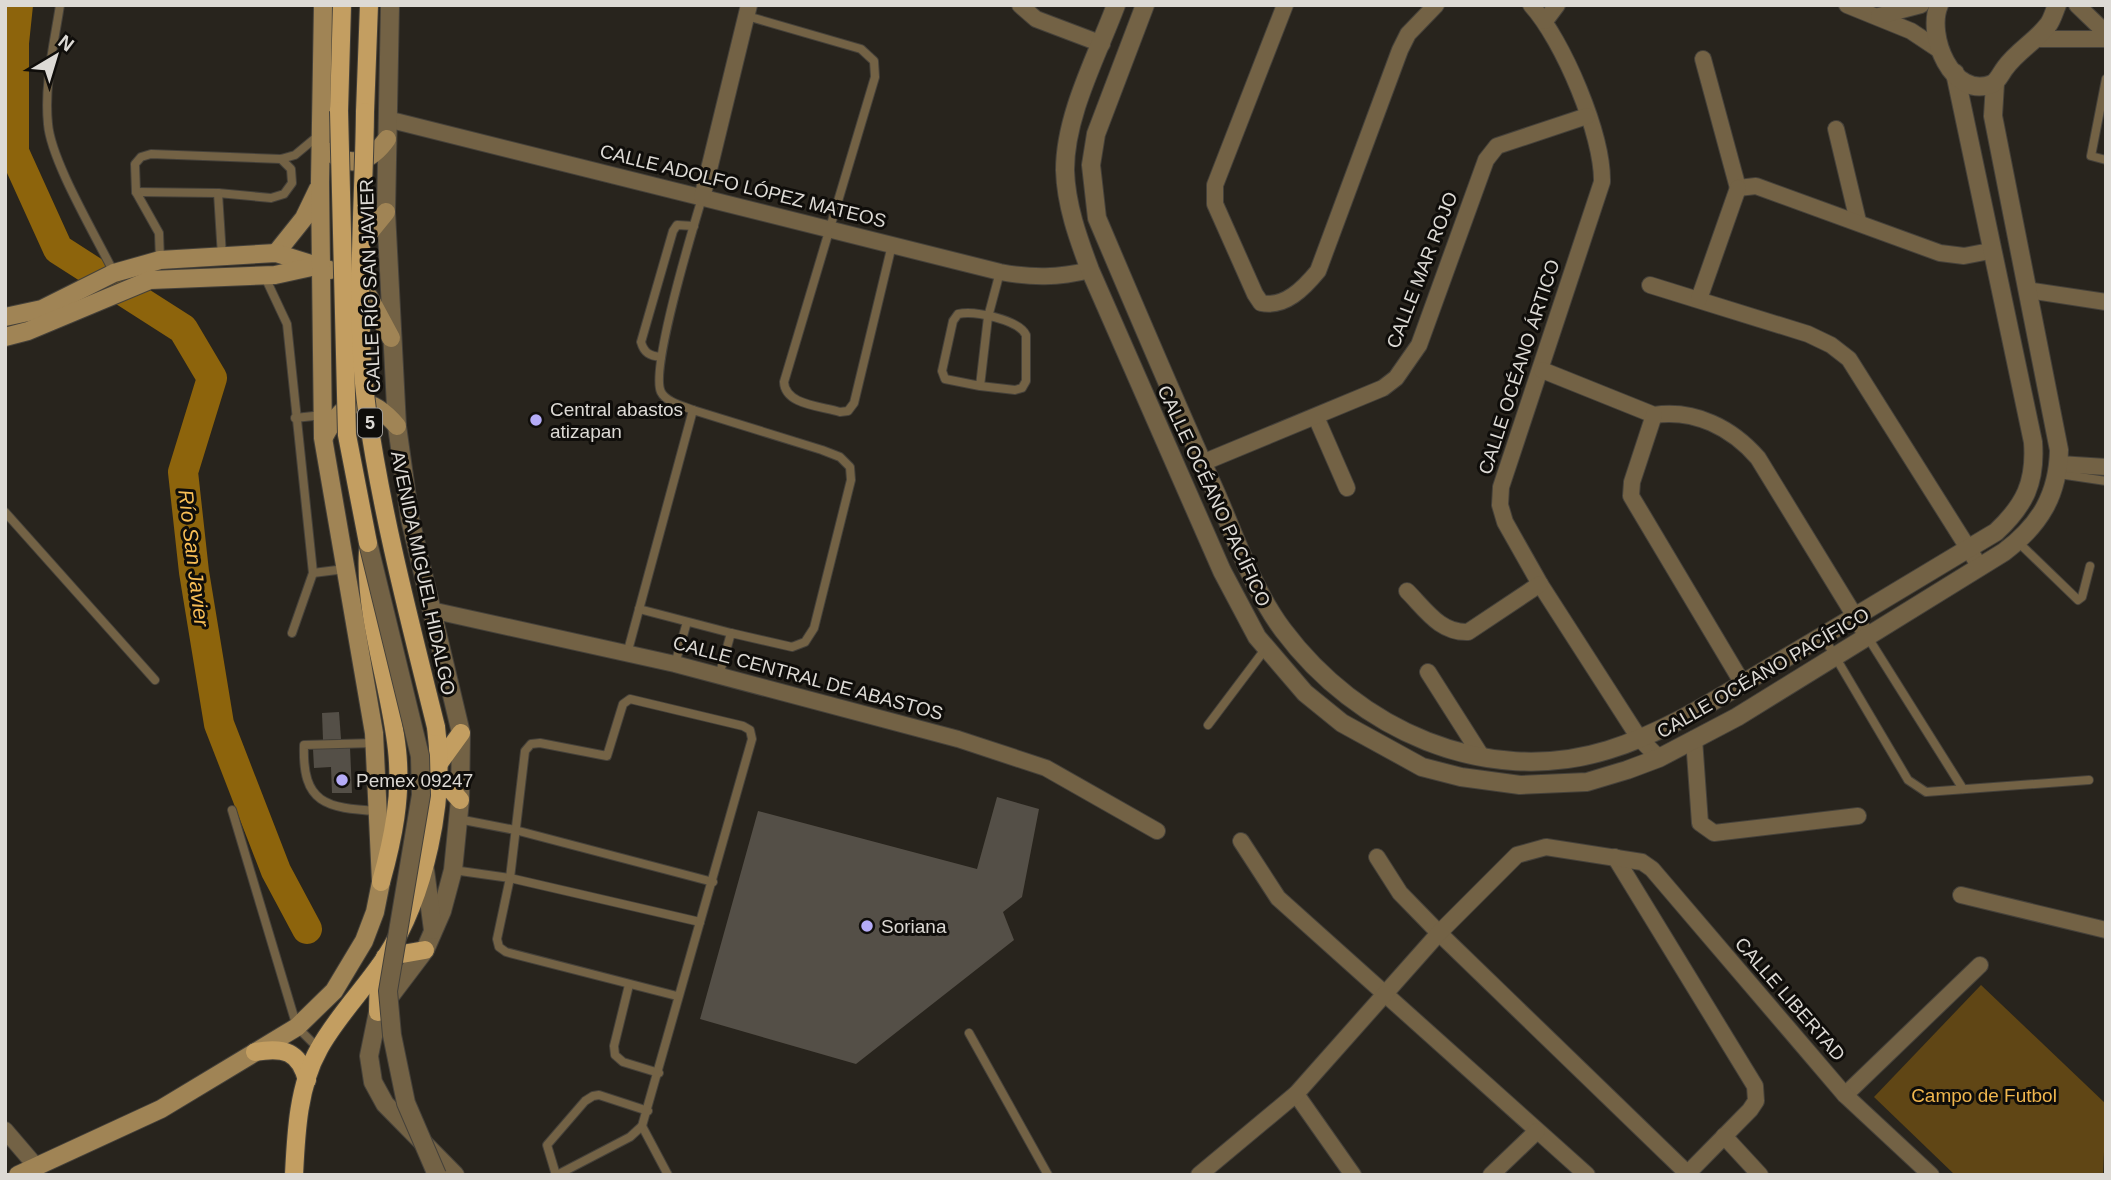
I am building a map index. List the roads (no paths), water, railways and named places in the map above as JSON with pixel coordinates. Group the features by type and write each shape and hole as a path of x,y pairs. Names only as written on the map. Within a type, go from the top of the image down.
{"main road":[{"path":"323,5 320,134 323,438 366,669 375,743 381,882"},
{"name":"5","path":"342,5 339,111 346,435 368,543"},
{"name":"AVENIDA MIGUEL HIDALGO","path":"294,1175 298,1122 307,1080 319,1049 382,961 408,914 425,870 437,770 436,727 406,605 367,408 362,317 369,5"},
{"path":"320,134 329,152 349,162 372,158 387,139"},
{"path":"276,253 304,218 320,182"},
{"path":"5,337 28,331 132,286 168,278 264,275 321,265 351,253 386,212"},
{"path":"5,317 42,309 113,273 160,260 276,253 321,265 360,288 369,297 391,338"},
{"path":"323,438 342,410 356,403 372,403 383,409 397,425"},
{"path":"18,1175 161,1109 297,1027 334,991 364,942 381,882 398,801 397,753 369,593 368,543"},
{"path":"460,733 437,770 460,800"},
{"path":"378,1012 382,961 425,950"},
{"path":"255,1052 277,1048 289,1052 297,1057 307,1080"}],"street":[{"name":"CALLE RÍO SAN JAVIER","path":"390,5 386,212 397,425 410,519 460,733 460,800 453,870 433,934 425,950 378,1012 369,1056 373,1082 385,1104 455,1175"},
{"name":"CALLE OCÉANO PACÍFICO","path":"1116,5 1073,121 1065,170 1073,225 1090,270 1222,571 1265,648 1305,693 1342,723 1422,767 1503,785 1548,786 1587,782 1659,758 1836,656 1980,567 2018,542 2042,516 2059,469 2059,450 1993,116 1995,83"},
{"name":"CALLE OCÉANO PACÍFICO","path":"1145,5 1096,134 1091,165 1097,218 1261,596 1303,656 1363,710 1397,730 1440,748 1482,757 1542,761 1607,751 1677,722 1996,532 2015,514 2028,495 2035,467 2033,442 1990,251 1955,73"},
{"path":"1285,5 1215,186 1215,204 1255,294 1261,303 1272,305 1300,292 1318,271 1400,50 1408,34 1436,5"},
{"name":"CALLE OCÉANO ÁRTICO","path":"1531,5 1545,21 1579,89 1603,165 1602,183 1501,487 1500,505 1505,522 1540,584 1639,738 1659,758"},
{"path":"1545,21 1557,5"},
{"path":"1847,5 1880,16 1911,31 1938,49 1955,73 1974,85 1995,83 2019,52 2049,24 2057,5"},
{"path":"1880,16 1921,5"},
{"path":"1938,49 1934,27 1939,5"},
{"path":"2077,5 2106,33"},
{"path":"1022,8 1102,44"},
{"path":"702,198 748,10"},
{"path":"2034,39 2106,39"},
{"path":"1699,299 1738,188 1703,59"},
{"name":"CALLE MAR ROJO","path":"1202,463 1383,388 1408,363 1419,345 1486,160 1497,146 1587,116"},
{"name":"CALLE ADOLFO LÓPEZ MATEOS","path":"387,119 1000,272 1033,278 1064,277 1090,270"},
{"path":"1836,129 1858,221"},
{"path":"1738,188 1756,186 1940,253 1964,256 1990,251"},
{"path":"1650,285 1808,334 1831,345 1849,359 1980,567"},
{"path":"2027,290 2106,303"},
{"path":"2006,316 2031,311"},
{"path":"1542,370 1654,415 1691,415 1729,431 1745,443 1758,458 1867,636"},
{"path":"1654,415 1632,482 1632,496 1743,684"},
{"path":"1316,417 1347,488"},
{"path":"2059,469 2106,467"},
{"path":"368,543 420,756 421,795 388,991 391,1035 406,1103 437,1175"},
{"path":"1407,591 1441,626 1455,632 1468,632 1540,584"},
{"name":"CALLE CENTRAL DE ABASTOS","path":"431,610 675,664 958,739 1046,768 1157,831"},
{"path":"1428,672 1482,757"},
{"path":"1695,739 1700,822 1714,833 1858,816"},
{"path":"1241,841 1278,898 1587,1175"},
{"name":"CALLE LIBERTAD","path":"1199,1175 1296,1094 1438,933 1517,855 1546,847 1642,862 1651,869 1845,1095 1931,1175"},
{"path":"1377,857 1400,893 1438,933 1687,1174 1756,1101 1755,1086 1615,857"},
{"path":"425,870 433,934"},
{"path":"1961,895 2106,930"},
{"path":"1845,1095 1980,965"},
{"path":"1296,1094 1353,1175"},
{"path":"5,1130 35,1165"},
{"path":"1491,1175 1537,1131"},
{"path":"1724,1136 1760,1175"}],"lane":[{"path":"60,5 47,92 48,126 56,154 113,273"},
{"path":"748,10 861,49 874,61 875,76 828,228 785,382 785,391 791,398 840,412 848,411 854,403 892,244"},
{"path":"2106,79 2091,156 2106,160"},
{"path":"160,260 159,233 136,192 135,164 141,157 151,154 282,159 295,155 320,134"},
{"path":"136,192 218,193 271,198 284,194 292,183 291,169 282,159"},
{"path":"218,193 222,256"},
{"path":"639,609 792,647 805,642 817,615 851,480 850,467 840,457 693,410 662,394 661,357 702,198"},
{"path":"661,357 651,356 643,350 641,342 673,231 677,225 694,226"},
{"path":"980,386 988,317 1000,272"},
{"path":"264,275 287,324 313,573 292,632"},
{"path":"965,312 1024,329 1027,335 1026,381 1023,388 1015,390 980,386 952,382 945,379 943,371 953,321 958,314 965,312"},
{"path":"627,654 693,410"},
{"path":"295,418 323,415"},
{"path":"2059,469 2106,481"},
{"path":"5,512 155,680"},
{"path":"2018,542 2078,600 2082,597 2090,566"},
{"path":"313,573 347,568"},
{"path":"675,664 687,622"},
{"path":"719,676 731,634"},
{"path":"1823,636 1908,780 1926,792 2089,780"},
{"path":"1867,636 1963,789"},
{"path":"1208,725 1265,648"},
{"path":"648,1111 599,1095 584,1101 547,1145 556,1175 630,1137 642,1126 648,1111 659,1073 677,996 713,881 752,738 750,730 743,726 629,699 623,704 607,756 540,743 531,744 525,751 510,878 497,939 499,947 506,952 677,996"},
{"path":"375,743 304,746 303,772 316,797 330,806 378,811"},
{"path":"232,810 297,1027 319,1049"},
{"path":"458,820 515,830 713,881"},
{"path":"453,870 510,878 700,922"},
{"path":"629,985 614,1046 615,1055 623,1062 659,1073"},
{"path":"969,1033 1048,1175"},
{"path":"642,1126 667,1172"}],"waterway":[{"name":"Río San Javier","path":"18,5 14,43 14,152 58,249 183,329 212,378 183,472 194,572 219,724 276,871 307,929"}],"place":[{"name":"Central abastos atizapan","path":"536,420"},
{"name":"Pemex 09247","path":"342,780"},
{"name":"Soriana","path":"867,926"}],"park label":[{"name":"Campo de Futbol","path":"1984,1095"}]}
